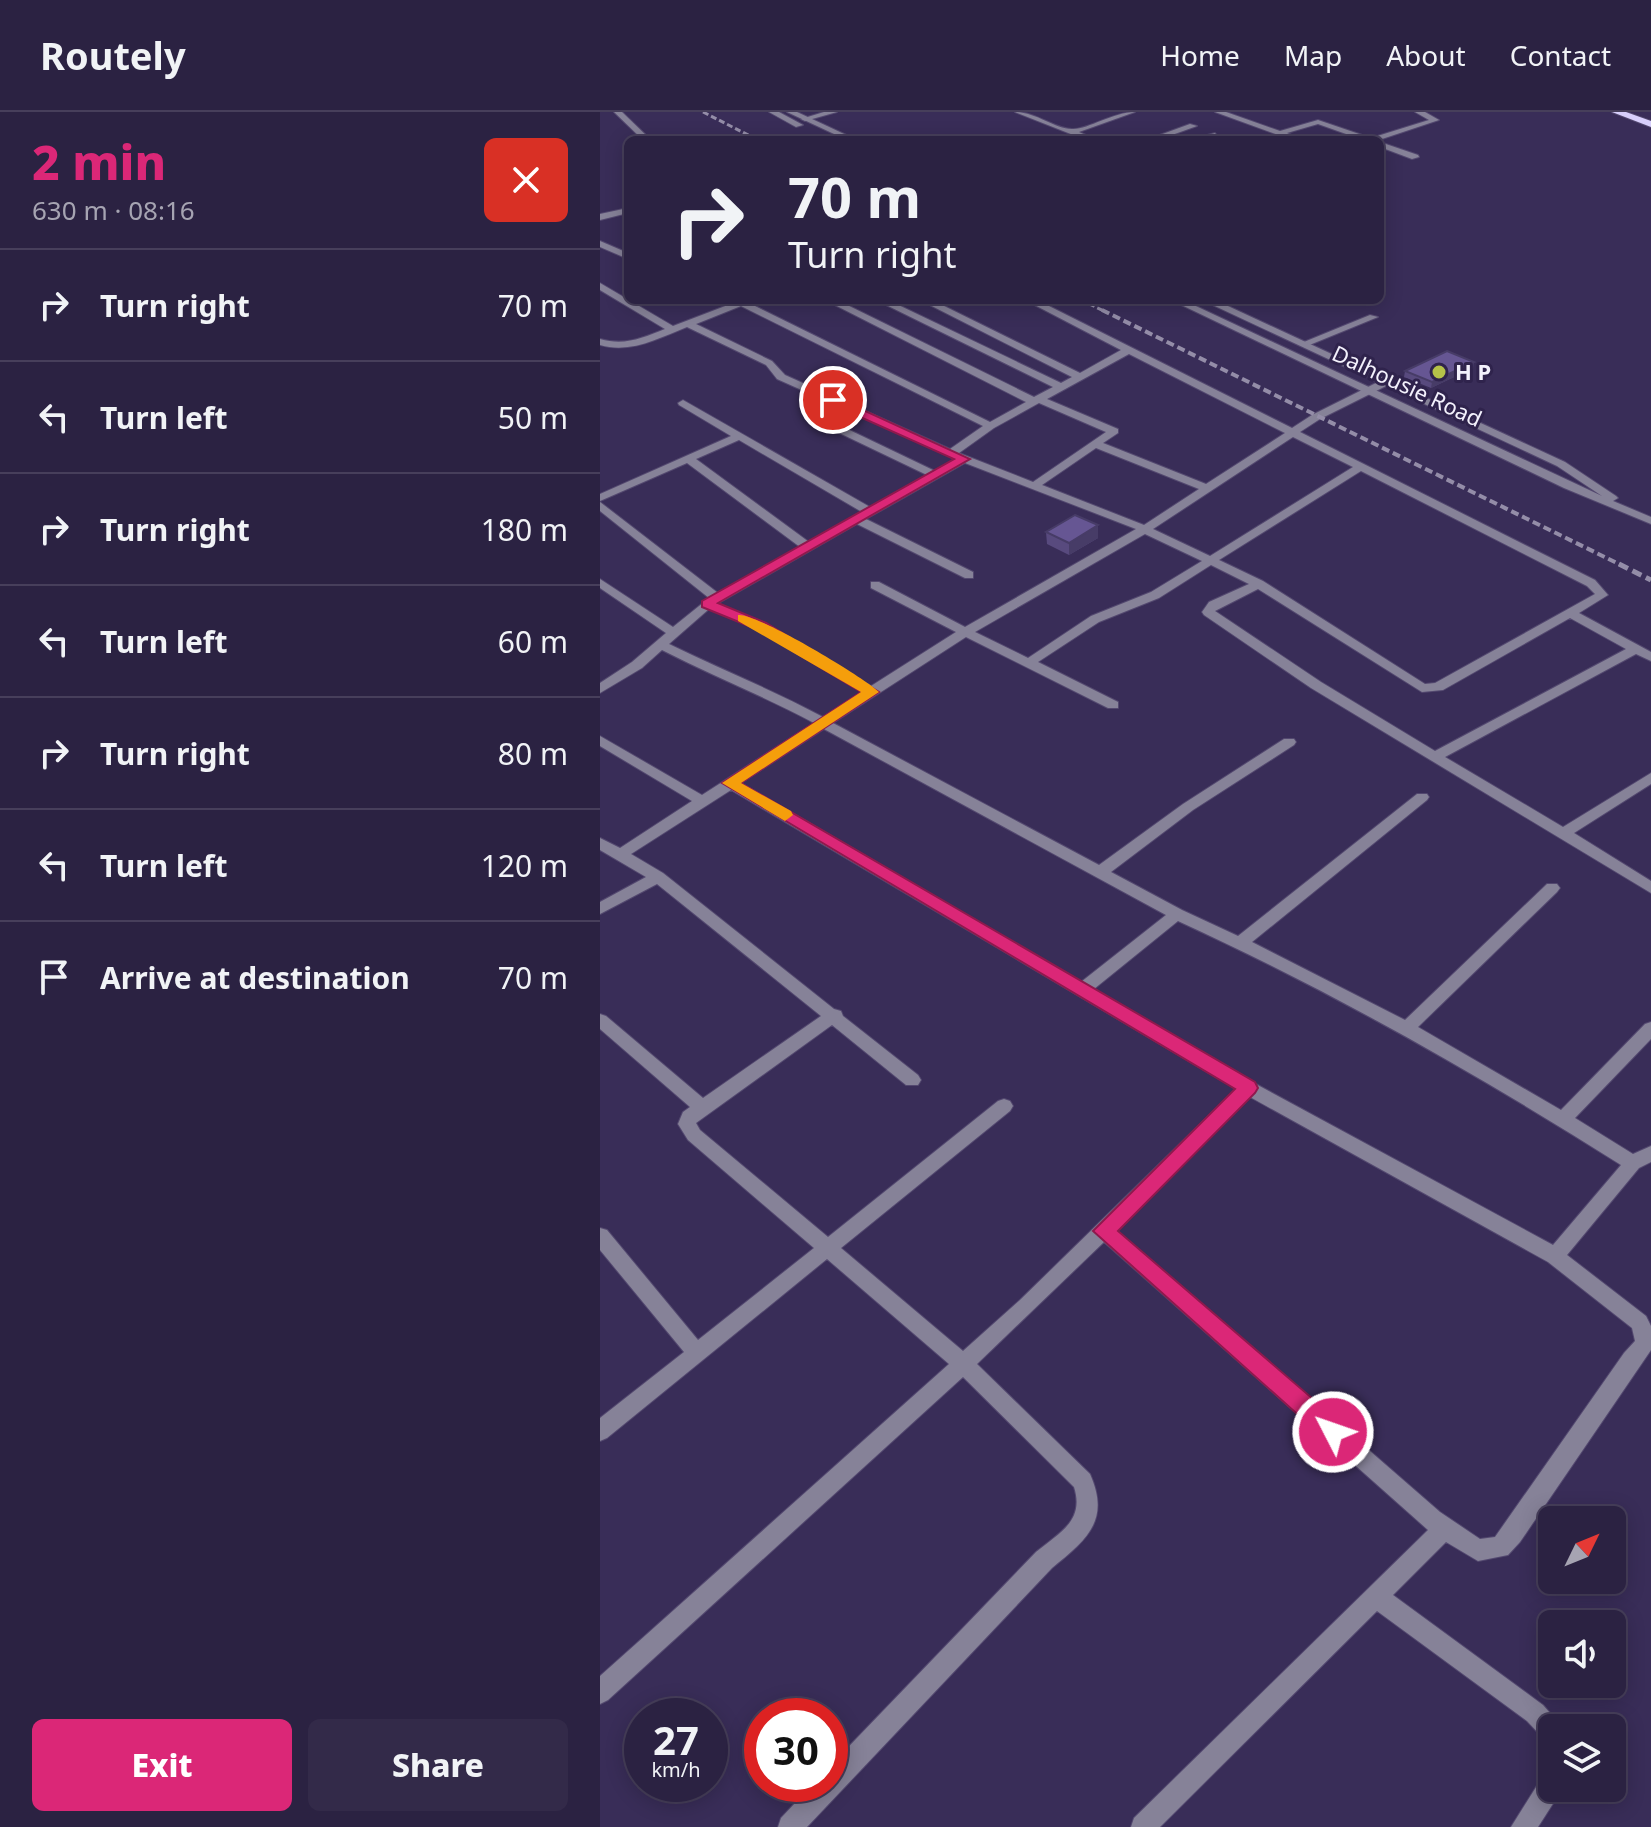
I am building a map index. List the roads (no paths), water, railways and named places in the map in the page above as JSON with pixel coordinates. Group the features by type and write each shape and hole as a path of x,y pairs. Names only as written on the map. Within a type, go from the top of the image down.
{"main road":[{"path":"1617,112 1651,124"}],"street":[{"path":"618,112 643,136"},
{"path":"773,112 824,136"},
{"path":"791,112 844,136"},
{"path":"805,119 833,112"},
{"path":"1019,112 1082,136"},
{"path":"1071,132 1131,112"},
{"path":"1219,112 1288,136"},
{"path":"1383,136 1435,120 1419,112"},
{"path":"1280,133 1318,122 1358,136"},
{"path":"1162,136 1193,126"},
{"path":"1384,145 1415,157"},
{"path":"600,217 624,211"},
{"path":"600,244 624,254"},
{"path":"600,286 624,300"},
{"path":"630,304 673,330"},
{"path":"723,304 731,308"},
{"path":"600,342 625,347 741,304"},
{"path":"750,304 990,426"},
{"path":"838,304 1035,400 1114,431 1034,486"},
{"path":"889,304 1059,386"},
{"path":"933,304 1079,376"},
{"path":"688,324 769,363 781,377 964,459 1145,529 1259,584 1416,686 1426,689 1438,687 1602,595 1599,588 1038,304"},
{"name":"Dalhousie Road","path":"1185,304 1568,486 1651,521"},
{"name":"Dalhousie Road","path":"1222,304 1572,470 1622,507"},
{"path":"1304,344 1373,317"},
{"path":"951,453 990,426 1128,350"},
{"path":"621,854 963,633 1145,529 1293,431 1386,382"},
{"path":"683,403 870,512"},
{"path":"835,427 935,475"},
{"path":"737,437 601,498 712,601 761,626 871,692"},
{"path":"1096,444 1207,488"},
{"path":"688,459 808,547"},
{"path":"600,689 623,676 712,601 964,459"},
{"path":"1030,662 1095,619 1155,595 1362,466"},
{"path":"856,519 969,575"},
{"path":"600,583 672,632"},
{"path":"1259,584 1213,605 1208,612 1310,680 1565,832 1651,888"},
{"path":"875,585 963,633 1030,662 1113,705"},
{"path":"1571,614 1651,657"},
{"path":"659,644 823,722 1177,914 1241,942 1563,1119 1633,1163"},
{"path":"1436,756 1635,649"},
{"path":"600,740 702,801"},
{"path":"1100,872 1198,800 1289,742"},
{"path":"1565,832 1651,778"},
{"path":"730,783 1248,1088 1555,1256 1639,1322 1647,1337 1645,1345 1631,1359 1500,1547 1478,1550 1444,1529 1104,1231"},
{"path":"1241,942 1422,797"},
{"path":"600,843 658,877 835,1015 912,1080"},
{"path":"600,909 658,877"},
{"path":"1405,1030 1552,888"},
{"path":"1082,990 1177,914"},
{"path":"835,1015 689,1117 687,1124 694,1135 962,1362 1083,1481 1091,1502 1088,1517 848,1765"},
{"path":"600,1020 703,1108"},
{"path":"1563,1119 1651,1028"},
{"path":"600,1692 1027,1306 1248,1088"},
{"path":"600,1431 1004,1106"},
{"path":"1555,1256 1633,1163 1651,1153"},
{"path":"600,1236 698,1354"},
{"path":"1143,1827 1444,1529"},
{"path":"1375,1595 1538,1716"},
{"path":"790,1827 813,1802"},
{"path":"1523,1827 1540,1802"}],"railway":[{"path":"703,112 750,136"},
{"path":"1089,304 1106,312"},
{"path":"1102,310 1623,566"},
{"path":"1619,564 1623,566"},
{"path":"1623,566 1651,580"}],"place":[{"name":"H P","path":"1439,372"}]}
